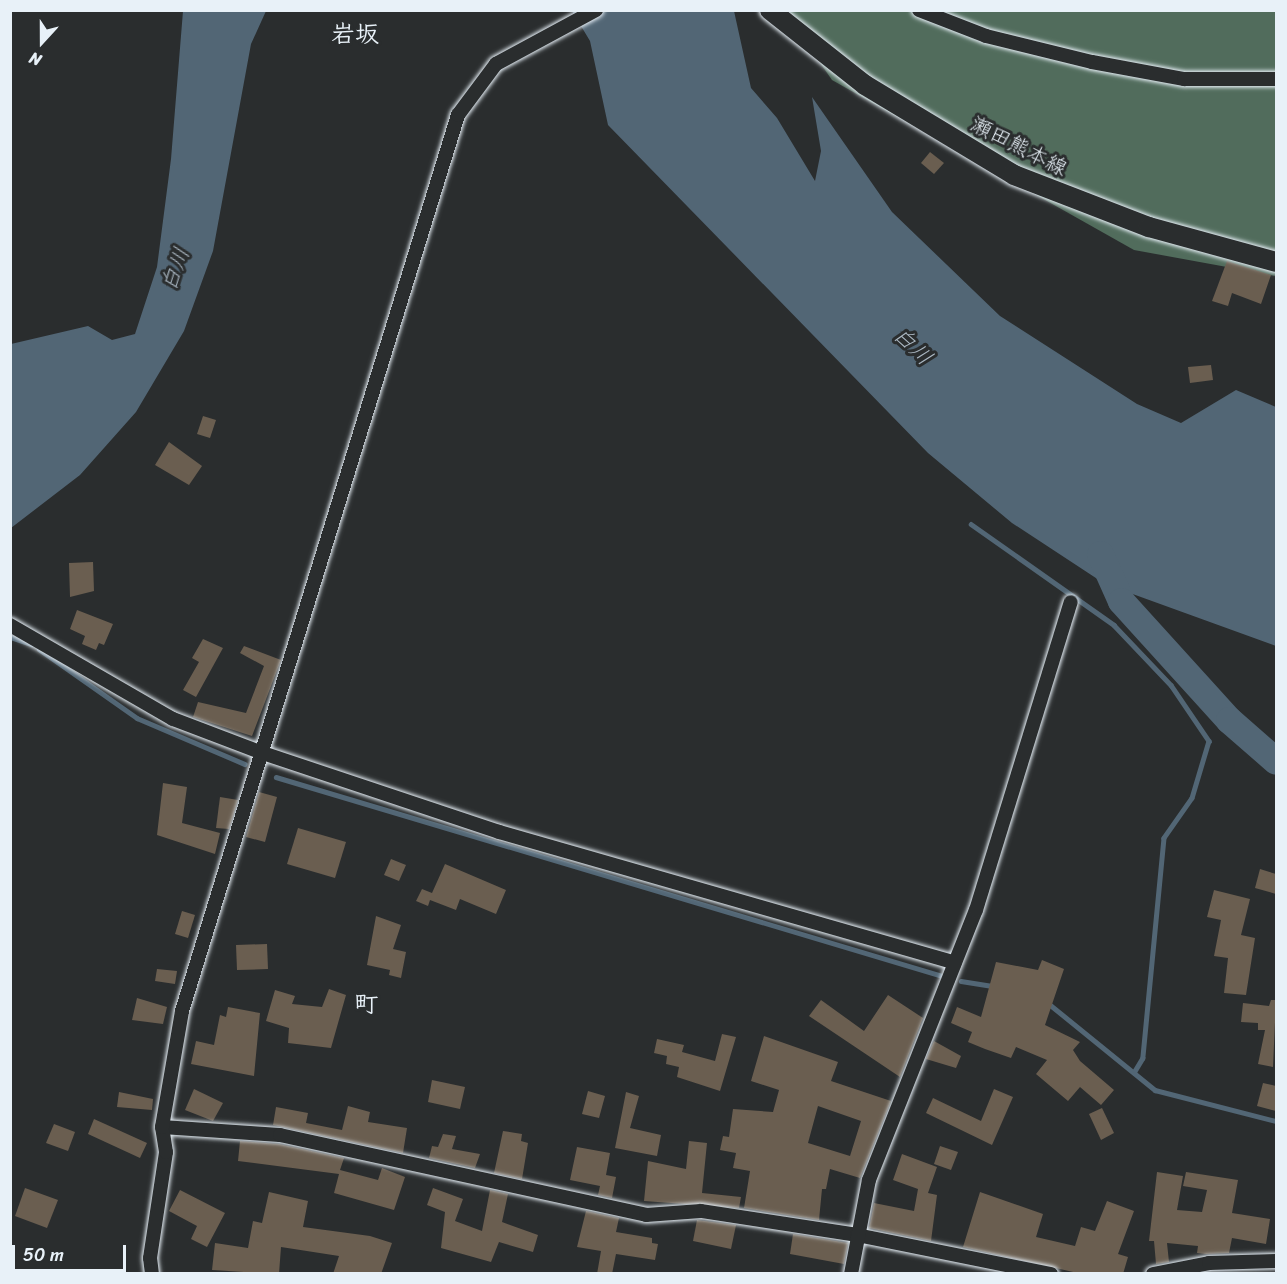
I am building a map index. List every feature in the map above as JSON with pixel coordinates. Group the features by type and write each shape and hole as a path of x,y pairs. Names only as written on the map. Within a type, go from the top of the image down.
{"main road":[{"name":"瀬田熊本線","path":"770,10 865,85 1014,175 1149,227 1276,262"}],"street":[{"path":"153,1274 150,1258 166,1152 162,1127 182,1011 458,115 496,64 515,50 596,10"},
{"path":"919,10 986,36 1104,64 1185,79 1276,79"},
{"path":"851,1274 869,1180 955,963 1012,799 1071,602"},
{"path":"10,625 173,718 260,752 500,832 955,963"},
{"path":"162,1127 280,1135 646,1215 701,1212 857,1235 1051,1274"},
{"path":"1153,1274 1209,1263 1276,1261"}],"green space":[{"path":"784,11 1276,11 1276,276 1134,250 832,80"}],"water":[{"name":"白川","path":"183,11 266,11 251,44 213,251 184,331 136,412 80,475 11,528 11,344 88,326 112,340 135,334 157,267 171,159"},
{"name":"白川","path":"572,11 734,11 751,88 777,118 815,181 821,151 812,97 892,212 1000,316 1137,404 1181,423 1236,390 1276,407 1276,646 1105,584 1012,523 928,453 608,125 590,41"}],"building":[{"path":"930,152 944,163 934,174 921,163"},
{"path":"1227,261 1271,275 1261,304 1232,293 1228,306 1212,301"},
{"path":"1211,365 1213,380 1190,383 1188,367"},
{"path":"203,416 216,420 210,438 197,434"},
{"path":"169,442 202,466 189,485 155,465"},
{"path":"93,562 94,591 70,597 69,563"},
{"path":"77,610 113,624 104,645 99,643 96,650 82,644 85,636 70,629"},
{"path":"203,639 223,648 196,697 183,690 199,662 192,658"},
{"path":"244,646 281,660 252,736 193,717 198,702 246,713 264,666 240,653"},
{"path":"163,783 187,787 182,823 220,833 215,854 157,835"},
{"path":"259,792 277,797 265,842 246,837"},
{"path":"220,797 238,800 229,829 216,828"},
{"path":"298,828 346,842 335,878 287,864"},
{"path":"391,859 406,865 399,881 384,875"},
{"path":"445,864 506,890 496,914 460,899 456,910 430,900 428,906 416,901 422,889 432,893"},
{"path":"1260,869 1276,874 1276,894 1255,888"},
{"path":"1214,890 1250,899 1241,935 1255,938 1246,995 1224,993 1228,958 1214,956 1221,920 1207,917"},
{"path":"182,911 195,915 188,938 175,934"},
{"path":"376,916 401,925 393,949 406,952 401,978 389,975 390,970 367,965"},
{"path":"267,944 268,969 237,970 236,945"},
{"path":"1042,960 1064,969 1045,1025 1080,1042 1073,1050 1080,1061 1114,1090 1101,1105 1080,1087 1068,1101 1036,1074 1047,1060 1016,1047 1011,1058 985,1049 968,1042 972,1032 951,1023 957,1007 981,1017 996,962 1038,970"},
{"path":"157,969 177,971 175,984 155,981"},
{"path":"329,989 346,995 331,1048 288,1043 289,1028 266,1021 275,990 295,996 292,1004 322,1007"},
{"path":"888,995 923,1018 900,1077 809,1016 821,1000 864,1031"},
{"path":"137,998 167,1007 163,1024 132,1020"},
{"path":"1271,1000 1276,1000 1273,1067 1258,1064 1265,1030 1258,1030 1258,1023 1241,1022 1243,1003 1269,1006"},
{"path":"228,1007 260,1013 254,1076 191,1064 196,1041 214,1045 220,1015 226,1017"},
{"path":"722,1034 736,1037 720,1091 677,1077 679,1067 666,1064 667,1056 654,1053 657,1039 684,1045 682,1052 715,1061"},
{"path":"764,1036 838,1062 831,1081 891,1101 860,1178 830,1169 826,1189 822,1189 819,1220 744,1208 750,1171 733,1168 736,1153 720,1150 723,1136 729,1137 733,1109 773,1112 779,1090 751,1081","holes":["818,1106 861,1121 850,1156 808,1143"]},
{"path":"934,1041 961,1056 956,1068 926,1059"},
{"path":"432,1080 465,1087 460,1109 428,1102"},
{"path":"1263,1083 1276,1086 1276,1111 1257,1106"},
{"path":"194,1089 223,1103 213,1121 185,1110"},
{"path":"994,1089 1013,1097 992,1145 926,1113 933,1098 981,1121"},
{"path":"588,1091 605,1096 599,1118 582,1114"},
{"path":"119,1092 153,1099 152,1110 117,1107"},
{"path":"626,1092 639,1096 630,1128 661,1135 657,1156 615,1148"},
{"path":"348,1106 370,1112 368,1122 407,1128 403,1153 273,1125 276,1107 308,1113 306,1123 342,1130"},
{"path":"1102,1108 1114,1133 1101,1140 1089,1114"},
{"path":"94,1119 147,1143 140,1158 88,1134"},
{"path":"54,1124 75,1132 68,1151 46,1143"},
{"path":"503,1131 522,1134 521,1141 528,1143 522,1179 494,1173"},
{"path":"443,1134 456,1136 452,1149 480,1154 475,1168 429,1158 432,1146 438,1147"},
{"path":"240,1141 279,1144 344,1158 340,1170 378,1180 382,1168 405,1177 394,1210 334,1193 339,1174 238,1161"},
{"path":"689,1141 707,1143 702,1193 741,1197 739,1208 644,1201 648,1161 686,1169"},
{"path":"940,1146 958,1152 951,1170 934,1164"},
{"path":"577,1147 610,1153 606,1175 616,1177 612,1198 598,1195 600,1186 570,1180"},
{"path":"902,1154 937,1167 928,1193 937,1195 931,1241 869,1228 874,1203 914,1211 918,1189 893,1180"},
{"path":"1157,1172 1183,1176 1177,1210 1202,1212 1207,1190 1183,1186 1186,1172 1238,1180 1232,1213 1270,1219 1266,1244 1232,1238 1229,1253 1206,1254 1197,1253 1198,1246 1167,1243 1169,1262 1156,1264 1154,1241 1149,1241"},
{"path":"25,1188 58,1200 47,1228 15,1216"},
{"path":"433,1188 463,1199 455,1221 482,1231 490,1190 508,1194 502,1222 538,1235 533,1252 499,1242 491,1262 441,1248 445,1212 427,1205"},
{"path":"180,1190 225,1213 207,1247 191,1239 197,1226 169,1211"},
{"path":"269,1192 308,1201 303,1227 370,1236 392,1243 381,1274 333,1274 339,1256 281,1247 279,1274 212,1270 215,1243 248,1248 253,1221 262,1223"},
{"path":"980,1192 1043,1214 1036,1237 1075,1246 1081,1227 1095,1231 1107,1201 1134,1211 1118,1254 1128,1257 1123,1274 1082,1274 963,1247"},
{"path":"586,1211 619,1218 616,1232 652,1238 652,1243 658,1244 655,1260 616,1254 612,1274 597,1274 601,1251 577,1247"},
{"path":"697,1220 736,1225 731,1249 693,1241"},
{"path":"793,1234 848,1243 844,1264 790,1254"}],"waterway":[{"path":"971,524 1114,625 1171,685 1209,741 1192,798 1164,838 1143,1058 1134,1073"},
{"path":"1100,554 1121,601 1229,720 1276,761"},
{"path":"10,637 32,644"},
{"path":"39,649 137,718 245,764"},
{"path":"276,777 946,977"},
{"path":"961,981 994,986"},
{"path":"1048,1003 1155,1090 1276,1121"}],"district":[{"name":"岩坂","path":"355,35"},
{"name":"町","path":"366,1005"}]}
